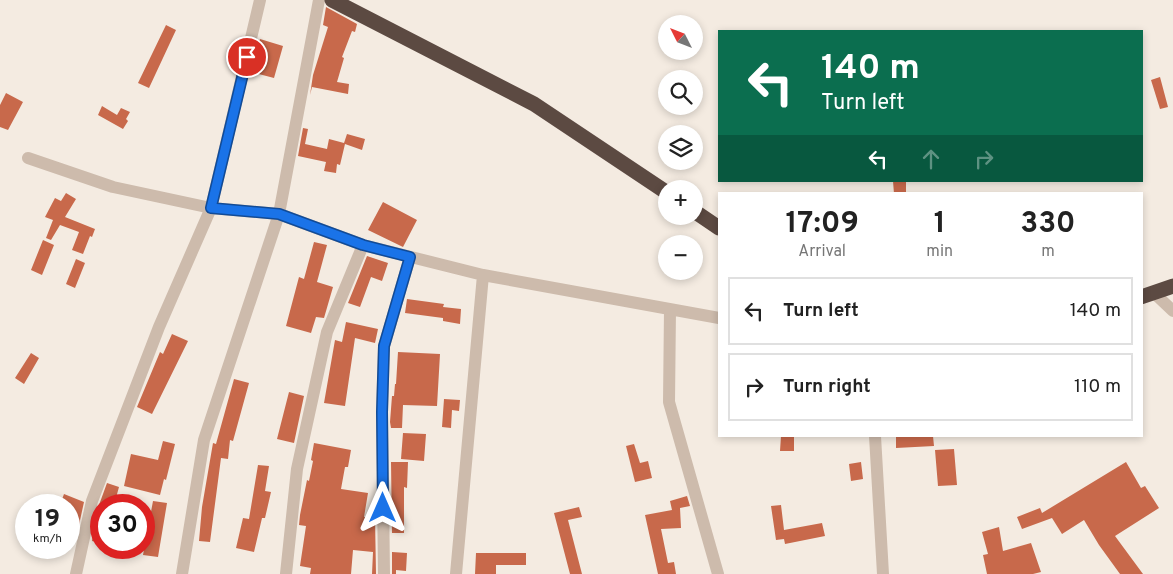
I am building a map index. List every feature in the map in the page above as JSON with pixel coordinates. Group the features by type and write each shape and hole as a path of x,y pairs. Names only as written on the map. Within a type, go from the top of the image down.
{"highway":[{"path":"332,0 534,104 658,187"},
{"path":"703,217 718,227"},
{"path":"1148,295 1173,286"}],"street":[{"path":"76,574 92,501 159,327 211,208 260,0"},
{"path":"182,574 204,440 279,214 319,0"},
{"path":"28,158 113,187 211,208 279,214 363,245 482,275 718,318"},
{"path":"286,574 297,469 327,332 363,245"},
{"path":"384,574 382,421 384,346 410,257"},
{"path":"456,574 482,275"},
{"path":"1148,295 1173,311"},
{"path":"670,309 669,402 718,574"},
{"path":"875,437 883,574"}],"building":[{"path":"326,7 357,24 355,32 352,31 342,57 344,58 337,82 349,84 348,94 312,87 310,95 313,75 328,27 323,25"},
{"path":"166,25 176,30 149,88 138,83"},
{"path":"260,39 283,46 274,78 251,72"},
{"path":"1160,77 1168,107 1160,109 1151,80"},
{"path":"6,93 23,102 8,130 0,127 0,105"},
{"path":"102,106 117,115 121,108 130,112 126,119 128,121 123,129 98,115"},
{"path":"303,128 308,129 305,144 327,149 329,139 344,143 347,134 365,139 362,150 345,144 340,165 337,164 336,173 324,171 326,162 298,156"},
{"path":"893,182 906,182 906,192 894,192"},
{"path":"66,193 76,199 65,217 95,229 83,254 72,250 79,232 60,225 51,240 46,238 53,220 45,217 55,198 61,201"},
{"path":"383,202 417,220 403,247 368,230"},
{"path":"43,240 54,245 42,275 31,270"},
{"path":"314,242 327,245 317,282 333,287 324,318 316,317 311,333 286,326 299,277 304,279"},
{"path":"367,256 388,263 382,281 371,277 360,307 348,303"},
{"path":"76,259 85,263 75,288 66,284"},
{"path":"407,299 444,304 443,307 461,309 460,324 443,321 443,318 405,313"},
{"path":"346,322 378,329 375,343 355,338 345,406 324,403 335,340 342,342"},
{"path":"172,334 188,341 152,414 137,407 160,352 163,354"},
{"path":"398,352 440,354 437,406 403,405 402,428 391,428 392,396 394,396 396,384"},
{"path":"31,353 39,358 24,384 15,378"},
{"path":"234,379 249,383 233,441 230,440 228,459 221,458 210,542 199,541 202,507 213,443 216,444"},
{"path":"289,392 304,396 294,443 277,439"},
{"path":"444,399 460,400 459,411 452,410 451,428 442,427"},
{"path":"403,433 426,434 424,461 401,459"},
{"path":"781,437 794,437 794,451 780,451"},
{"path":"896,437 933,437 934,446 896,448"},
{"path":"163,441 175,444 166,480 164,479 160,495 124,486 131,454 158,460"},
{"path":"314,443 351,450 348,467 345,467 341,489 368,493 364,517 375,518 376,574 372,574 373,552 353,550 351,574 310,574 311,568 300,566 306,526 299,525 300,515 313,461 311,460"},
{"path":"634,444 640,463 648,461 652,478 635,482 626,446"},
{"path":"954,449 957,485 938,486 935,450"},
{"path":"391,462 408,462 407,488 404,487 404,533 392,533"},
{"path":"861,462 863,479 851,481 849,464"},
{"path":"1126,462 1141,488 1145,486 1159,508 1115,536 1143,574 1120,574 1084,520 1062,534 1052,518 1022,529 1017,517 1040,508 1042,513"},
{"path":"258,465 269,466 265,491 271,492 265,518 262,518 254,552 236,548 243,518 249,519"},
{"path":"107,483 119,487 117,494 103,494"},
{"path":"687,496 690,506 680,508 681,528 661,529 668,563 674,562 676,574 658,574 645,515 672,510 670,501"},
{"path":"80,500 84,502 80,520"},
{"path":"155,501 167,503 158,557 155,557"},
{"path":"781,505 784,530 822,523 825,536 785,544 784,539 776,540 771,506"},
{"path":"579,507 582,517 568,520 582,574 570,574 554,513"},
{"path":"999,527 1003,551 1031,543 1041,572 1033,574 987,574 983,555 988,554 982,532"},
{"path":"392,552 407,553 406,571 396,570 396,574 392,574"},
{"path":"476,553 526,553 526,565 496,565 496,574 475,574"}],"route":[{"path":"247,57 211,208 279,214 363,245 410,257 384,346 382,412 383,508"}]}
